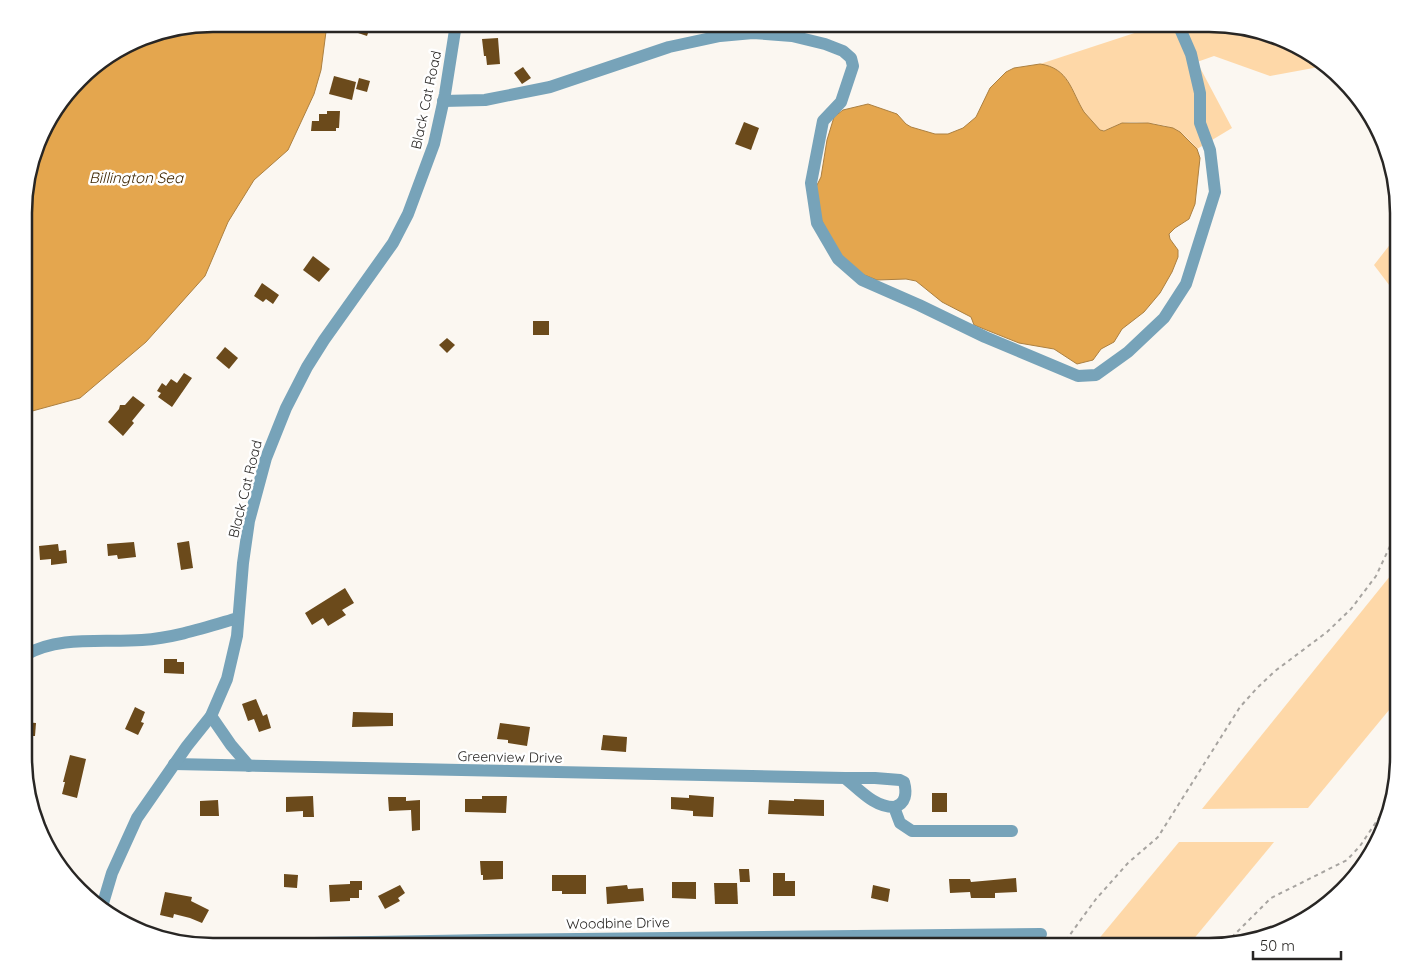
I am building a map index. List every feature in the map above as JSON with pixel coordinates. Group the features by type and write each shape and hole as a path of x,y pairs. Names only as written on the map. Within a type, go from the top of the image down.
{"street":[{"name":"Black Cat Road","path":"104,902 116,864 137,818 210,716 227,679 237,636 249,521 266,458 286,408 307,367 393,242 408,214 434,144 455,32"},
{"path":"443,101 485,100 550,87 669,47 720,36 753,33 792,36 825,44 842,51 852,58 853,66 841,102 823,121 811,183 817,223 838,259 862,280 985,337 1078,376 1096,375 1128,352 1169,311 1186,284 1215,192 1210,150 1200,123 1200,93 1191,54 1181,32"},
{"path":"32,652 54,644 160,638 238,618"},
{"path":"210,716 249,766"},
{"name":"Greenview Drive","path":"174,764 875,778 904,782 906,797 903,802 894,808"},
{"path":"845,778 877,804 894,808 900,823 912,831 1012,832"},
{"name":"Woodbine Drive","path":"692,938 1041,934"}],"path":[{"path":"1068,938 1096,899 1128,863 1158,837 1240,707 1275,671 1327,632 1351,609 1376,576 1390,546"},
{"path":"1232,937 1271,898 1347,860 1360,846 1381,816"}],"shaded area":[{"path":"1138,32 1209,32 1245,36 1268,42 1289,51 1316,67 1270,76 1214,56 1197,62 1232,128 1197,149 1180,132 1161,125 1128,122 1106,130 1100,130 1084,112 1063,75 1050,66 1040,64"},
{"path":"1390,245 1390,286 1374,265"},
{"path":"1390,576 1390,709 1308,808 1202,809"},
{"path":"1179,842 1274,842 1194,938 1099,938"}],"water":[{"name":"Billington Sea","path":"214,32 326,32 321,70 314,94 288,150 254,180 228,222 205,276 146,342 80,398 32,411 32,214 34,190 46,144 63,113 77,94 103,70 134,51 155,42 178,36"},
{"path":"1040,64 1050,66 1063,75 1084,112 1100,130 1104,131 1122,123 1148,123 1173,128 1180,132 1197,149 1200,158 1195,204 1189,219 1169,234 1170,239 1178,250 1178,257 1160,293 1144,312 1122,329 1114,342 1101,349 1093,360 1077,364 1054,349 1019,343 974,325 971,317 942,302 916,281 906,279 877,280 857,272 841,260 819,215 816,187 821,177 827,140 834,117 843,110 868,104 897,114 911,127 935,134 948,134 963,128 976,117 990,88 1006,72 1014,68"}],"building":[{"path":"355,32 368,32 367,36"},
{"path":"498,38 500,64 487,65 482,39"},
{"path":"523,67 531,78 522,84 514,73"},
{"path":"334,76 356,82 352,100 329,94"},
{"path":"359,78 370,81 367,92 356,89"},
{"path":"327,111 340,111 339,128 336,128 336,131 311,131 312,121 319,121 319,114 327,114"},
{"path":"744,122 759,128 751,150 735,144"},
{"path":"313,256 330,269 319,282 303,270"},
{"path":"262,283 279,295 273,304 266,299 263,302 254,296"},
{"path":"533,321 549,321 549,335 533,335"},
{"path":"447,338 455,345 447,353 439,345"},
{"path":"225,347 238,358 229,369 216,358"},
{"path":"184,373 192,378 172,407 158,397 161,393 157,391 162,383 166,386 171,379 177,383"},
{"path":"133,396 145,405 123,436 108,422 120,405 125,405"},
{"path":"189,541 193,568 181,570 177,543"},
{"path":"134,542 136,557 118,559 117,555 108,556 107,544"},
{"path":"58,544 59,551 66,550 67,563 51,565 51,559 40,560 39,546"},
{"path":"345,588 354,603 342,610 346,615 328,626 323,618 312,625 305,613"},
{"path":"164,659 177,659 177,662 184,662 184,674 164,673"},
{"path":"256,699 263,716 267,714 271,728 259,732 254,719 248,721 242,704"},
{"path":"135,707 145,712 141,722 144,723 138,735 125,729"},
{"path":"353,712 393,713 393,726 352,727"},
{"path":"32,723 36,723 35,736 32,736"},
{"path":"500,723 530,727 527,746 508,743 508,740 497,739"},
{"path":"603,735 627,737 626,752 601,750"},
{"path":"70,755 86,759 77,798 62,794"},
{"path":"932,793 947,793 947,812 932,812"},
{"path":"689,795 714,797 713,817 693,816 693,811 671,809 671,797 689,798"},
{"path":"313,796 314,817 303,817 303,811 286,812 286,797"},
{"path":"482,796 507,796 506,813 465,812 465,799 482,799"},
{"path":"388,797 406,797 406,801 420,800 420,830 412,831 411,810 389,811"},
{"path":"794,799 824,800 824,816 768,814 769,800 794,801"},
{"path":"218,800 219,816 200,816 200,801"},
{"path":"480,861 503,861 503,879 483,880"},
{"path":"739,869 749,869 750,882 740,882"},
{"path":"773,873 785,873 785,881 795,881 795,896 773,896"},
{"path":"284,874 298,875 297,888 284,887"},
{"path":"552,875 586,875 586,894 562,894 562,891 552,891"},
{"path":"1016,878 1017,892 995,893 995,898 971,898 970,892 950,893 949,879 970,879 971,882"},
{"path":"350,881 362,881 362,890 359,890 359,898 350,898 350,901 330,902 329,885 350,884"},
{"path":"672,882 696,882 696,899 672,898"},
{"path":"714,883 737,883 738,904 715,904"},
{"path":"400,885 405,893 398,898 400,901 385,909 378,896"},
{"path":"627,885 628,889 643,888 644,901 607,904 606,887"},
{"path":"873,885 890,889 888,902 871,898"},
{"path":"165,892 192,897 191,901 209,910 202,923 174,914 173,918 160,915"}]}
